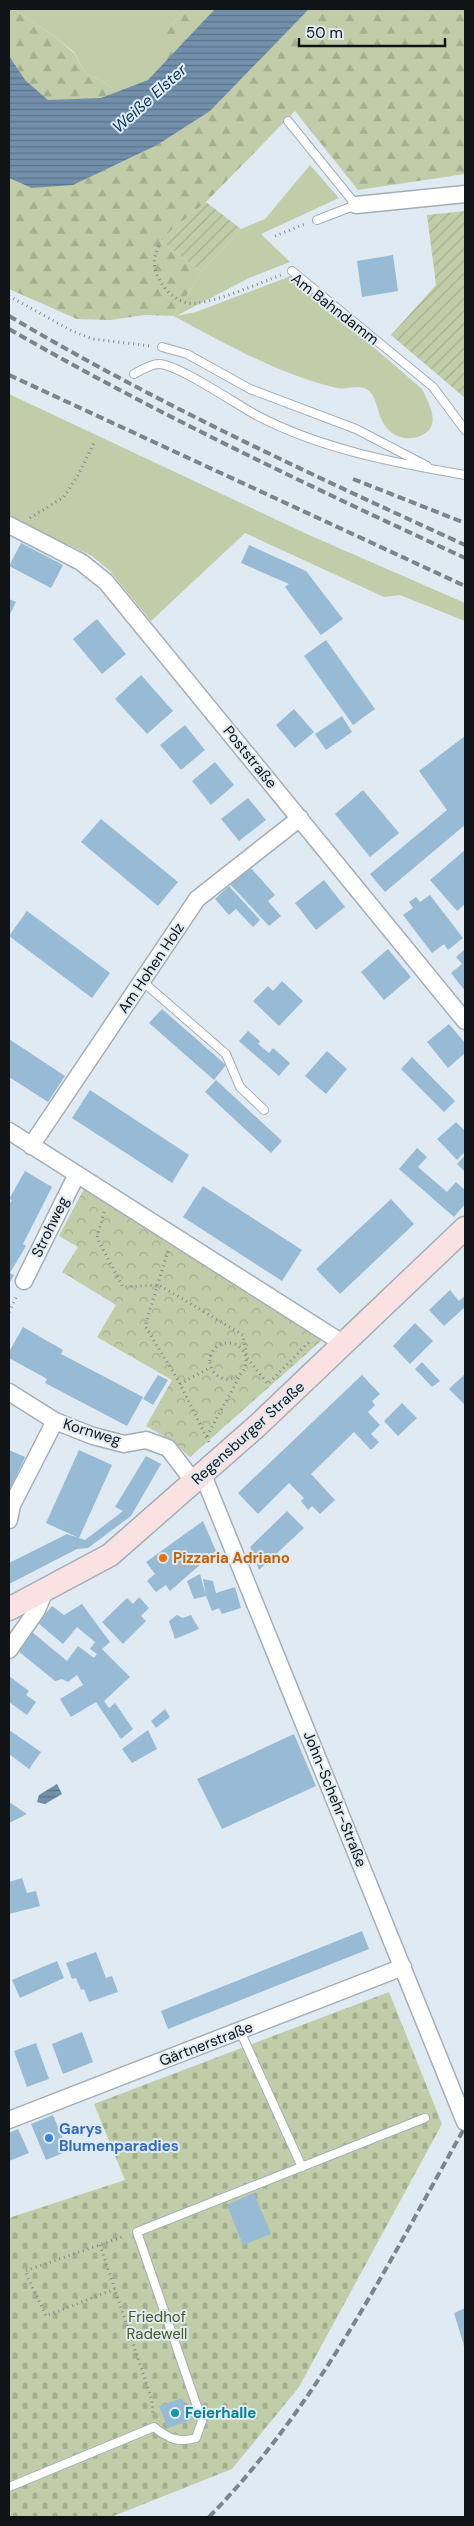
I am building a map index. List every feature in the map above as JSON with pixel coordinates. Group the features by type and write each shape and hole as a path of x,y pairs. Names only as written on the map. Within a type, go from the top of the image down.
{"main road":[{"name":"Regensburger Straße","path":"9,1609 110,1555 205,1473 465,1228"}],"street":[{"path":"356,205 465,194"},
{"name":"Poststraße","path":"14,528 81,562 106,582 465,1020"},
{"name":"Am Hohen Holz","path":"31,1146 197,900 300,818"},
{"path":"9,1131 344,1344"},
{"name":"Strohweg","path":"24,1281 77,1174"},
{"name":"Kornweg","path":"9,1392 55,1421 93,1436 124,1444 146,1440 168,1448 205,1473"},
{"path":"9,1520 12,1505 55,1421"},
{"name":"John-Schehr-Straße","path":"205,1473 465,2122"},
{"path":"9,1650 37,1610 45,1590"},
{"name":"Gärtnerstraße","path":"9,2120 403,1967"}],"lane":[{"path":"288,121 356,205 317,220"},
{"name":"Am Bahndamm","path":"292,271 433,387 465,430"},
{"path":"162,347 187,354 250,389 356,429 433,470"},
{"path":"134,374 158,364 174,367 258,416 312,438 396,464 465,475"},
{"path":"142,981 226,1054 240,1087 264,1110"},
{"path":"240,2031 302,2167"},
{"path":"9,2487 154,2427 166,2436 182,2442 196,2438 202,2421 137,2232 425,2118"}],"path":[{"path":"276,236 317,220"},
{"name":"Am Bahndamm","path":"159,246 153,259 155,272 164,288 178,299 189,304 209,300 292,271"},
{"path":"9,296 72,331 93,339 162,347"},
{"path":"14,528 31,516 64,498 94,443"},
{"path":"108,1194 97,1238 123,1287 159,1285 243,1335 247,1358 245,1368 206,1436 205,1473"},
{"path":"172,1234 159,1285 145,1326 180,1384 206,1436"},
{"path":"241,1374 229,1379 220,1378 211,1367 213,1351 217,1346 226,1342 240,1346 268,1384 321,1329"},
{"path":"180,1384 211,1367"},
{"path":"115,2289 46,2316 25,2271 137,2232"},
{"path":"100,2245 152,2400 154,2427"}],"green space":[{"path":"9,9 13,9 55,37 74,53 85,73 104,82 120,96 120,103 46,104 9,68"},
{"path":"13,9 188,9 169,26 163,66 135,96 120,96 104,82 85,73 74,52"},
{"path":"188,9 232,9 163,66 161,55 169,26"},
{"path":"304,9 465,9 465,174 358,190 295,111 206,202 160,240 201,272 174,316 145,315 110,320 77,319 9,289 9,173"},
{"path":"310,165 339,198 261,234 290,262 249,278 176,316 196,312 291,276 422,389 430,407 433,420 428,431 420,436 406,438 391,432 381,419 374,397 364,388 337,388 317,383 275,367 174,316 201,272 241,229 265,219"},
{"path":"206,202 241,229 201,272 160,240"},
{"path":"465,211 465,398 391,335 436,285 427,215"},
{"path":"9,394 309,535 465,603 465,621 400,595 384,597 245,533 151,621 110,571 92,556 9,516"},
{"path":"85,1187 322,1340 190,1457 172,1441 146,1426 172,1380 97,1337 116,1305 62,1272 78,1247 59,1236"},
{"name":"Friedhof Radewell","path":"389,1992 442,2124 299,2387 232,2469 111,2517 9,2517 9,2218 125,2180 94,2104"}],"water":[{"name":"Weiße Elster","path":"215,9 309,9 210,111 157,145 73,185 32,188 9,178 9,56 25,80 48,100 101,98 148,80"},
{"path":"57,1784 62,1794 45,1804 37,1802 39,1795"}],"building":[{"path":"393,255 398,291 362,297 357,261"},
{"path":"21,543 63,565 51,588 9,566"},
{"path":"249,545 306,571 343,619 321,635 285,587 289,584 241,563"},
{"path":"9,599 16,602 9,616"},
{"path":"97,619 126,654 102,674 73,639"},
{"path":"326,640 375,709 353,725 304,656"},
{"path":"141,675 173,711 147,734 115,699"},
{"path":"294,709 314,732 295,748 276,725"},
{"path":"342,716 352,732 326,750 315,734"},
{"path":"185,725 205,750 181,770 160,745"},
{"path":"465,736 465,825 385,892 370,874 447,810 419,771"},
{"path":"215,762 234,785 211,805 192,781"},
{"path":"363,790 399,833 370,857 335,814"},
{"path":"248,798 266,820 239,841 221,819"},
{"path":"101,819 178,882 158,906 81,842"},
{"path":"465,850 465,904 457,911 430,880"},
{"path":"251,868 275,895 268,901 281,916 269,926 229,883"},
{"path":"324,880 345,907 316,930 295,903"},
{"path":"229,886 260,920 253,927 236,909 229,915 215,899"},
{"path":"430,895 463,938 448,950 444,944 432,953 403,915 413,908 409,902 416,897 420,902"},
{"path":"27,911 110,973 92,998 9,936"},
{"path":"388,949 411,977 384,1000 361,972"},
{"path":"465,949 465,991 451,973 462,964 456,957"},
{"path":"282,981 303,1001 279,1026 253,1001 268,986 273,991"},
{"path":"162,1009 226,1065 214,1080 149,1023"},
{"path":"449,1024 465,1043 465,1053 448,1068 427,1042"},
{"path":"248,1031 260,1041 258,1044 269,1053 273,1048 290,1063 279,1076 239,1041"},
{"path":"9,1039 65,1076 48,1102 9,1077"},
{"path":"327,1051 347,1069 326,1094 305,1076"},
{"path":"412,1057 455,1101 444,1112 401,1069"},
{"path":"216,1080 282,1141 271,1153 205,1092"},
{"path":"90,1090 189,1155 172,1183 72,1118"},
{"path":"456,1122 465,1131 465,1152 457,1160 437,1139"},
{"path":"417,1148 427,1157 418,1167 447,1192 456,1182 465,1190 465,1204 454,1217 399,1169"},
{"path":"465,1155 465,1172 457,1164"},
{"path":"25,1171 52,1187 23,1244 26,1246 10,1273 14,1275 9,1284 9,1205 12,1200 9,1199"},
{"path":"203,1186 302,1250 282,1281 183,1217"},
{"path":"391,1199 414,1224 340,1294 316,1269"},
{"path":"450,1290 459,1301 465,1296 465,1307 444,1326 429,1310"},
{"path":"415,1323 433,1341 410,1364 393,1346"},
{"path":"23,1327 63,1350 61,1354 143,1397 127,1426 45,1383 47,1379 9,1358 9,1352"},
{"path":"422,1362 440,1381 432,1387 415,1369"},
{"path":"465,1374 465,1405 449,1389"},
{"path":"158,1375 168,1380 153,1405 143,1399"},
{"path":"362,1375 380,1394 372,1401 375,1405 368,1412 380,1425 371,1434 379,1442 371,1450 354,1432 311,1474 335,1500 320,1514 312,1506 308,1510 301,1501 304,1498 289,1483 258,1514 238,1493"},
{"path":"402,1403 417,1418 398,1436 384,1421"},
{"path":"9,1450 25,1457 11,1488 9,1487"},
{"path":"79,1450 112,1465 79,1538 46,1523"},
{"path":"146,1456 161,1464 131,1516 88,1548 77,1549 9,1584 9,1563 67,1534 85,1540 123,1511 115,1507"},
{"path":"287,1511 304,1528 259,1570 250,1547"},
{"path":"203,1521 216,1551 170,1591 166,1585 156,1592 147,1581 155,1574 146,1562"},
{"path":"200,1574 206,1596 194,1599 187,1581"},
{"path":"203,1579 213,1581 216,1593 235,1587 241,1608 222,1614 219,1608 212,1611 206,1596"},
{"path":"139,1597 149,1608 141,1616 146,1621 123,1644 102,1622 127,1598 133,1604"},
{"path":"82,1604 110,1642 102,1649 130,1677 104,1701 109,1708 115,1703 133,1729 121,1739 96,1702 71,1717 60,1699 83,1685 77,1675 68,1682 62,1679 55,1681 17,1650 32,1632 67,1661 78,1646 94,1658 97,1654 90,1649 95,1642 77,1627 63,1644 38,1623 52,1606 64,1615"},
{"path":"177,1615 183,1618 191,1615 199,1629 175,1639 169,1621"},
{"path":"9,1676 29,1691 26,1695 36,1702 27,1715 9,1702"},
{"path":"165,1709 170,1717 156,1728 151,1721"},
{"path":"9,1730 41,1752 29,1769 9,1754"},
{"path":"148,1730 157,1749 132,1763 122,1749"},
{"path":"294,1734 316,1786 222,1829 197,1779"},
{"path":"9,1802 27,1814 9,1823"},
{"path":"22,1878 27,1893 36,1891 40,1906 9,1914 9,1882"},
{"path":"362,1931 369,1949 168,2029 161,2011"},
{"path":"96,1952 106,1978 112,1976 118,1992 89,2002 84,1989 81,1990 76,1978 72,1979 66,1963"},
{"path":"57,1961 64,1978 20,1998 12,1980"},
{"path":"82,2032 93,2062 63,2074 52,2044"},
{"path":"36,2043 49,2079 27,2087 14,2051"},
{"name":"Garys Blumenparadies","path":"53,2115 68,2151 46,2160 31,2124"},
{"path":"18,2129 29,2153 9,2161 9,2133"},
{"path":"254,2193 271,2234 243,2245 227,2205"},
{"path":"465,2308 465,2349 454,2313"},
{"name":"Feierhalle","path":"182,2398 191,2420 168,2428 159,2406"}],"railway":[{"path":"9,316 64,348 177,408 291,464 465,545"},
{"path":"9,329 121,391 235,449 465,558"},
{"path":"9,375 465,586"},
{"path":"353,479 465,523"},
{"path":"209,2517 248,2474 285,2428 318,2380 379,2281 465,2127"}],"place":[{"name":"Pizzaria Adriano","path":"163,1558"},
{"name":"Garys Blumenparadies","path":"49,2138"},
{"name":"Feierhalle","path":"175,2413"}]}
